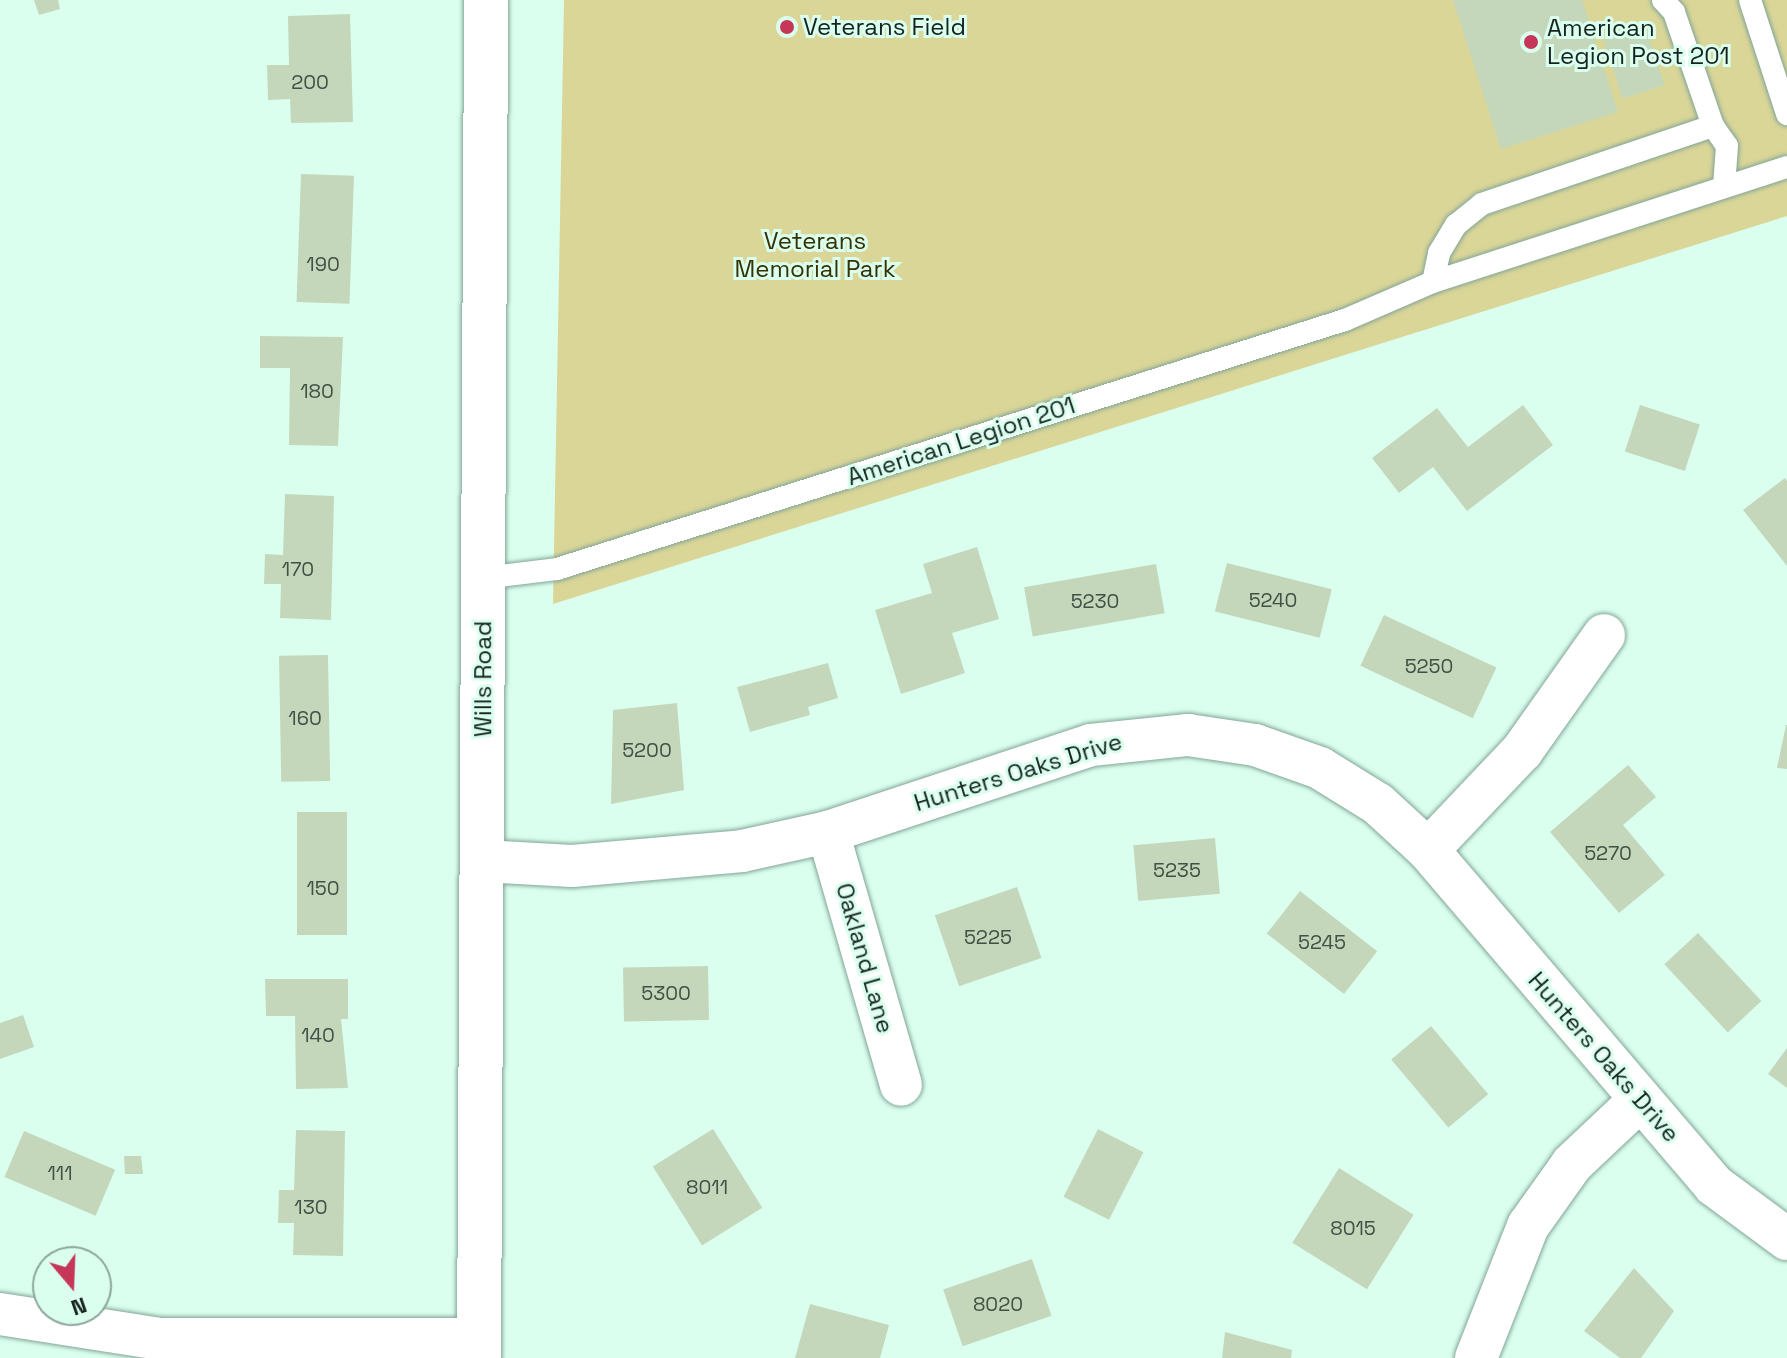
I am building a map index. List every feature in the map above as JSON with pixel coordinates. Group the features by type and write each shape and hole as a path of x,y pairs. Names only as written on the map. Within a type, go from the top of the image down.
{"street":[{"name":"Wills Road","path":"479,1348 486,0"},
{"path":"1428,850 1522,751 1604,635"},
{"name":"Hunters Oaks Drive","path":"483,861 658,862 828,832 1091,745 1188,735 1255,745 1320,768 1378,804 1428,850 1714,1185 1787,1239"},
{"name":"Oakland Lane","path":"828,832 901,1085"},
{"path":"1476,1358 1528,1226 1572,1164 1640,1100"},
{"path":"0,1314 160,1339 479,1348"}],"lane":[{"path":"1663,0 1674,12 1713,126 1727,146 1724,187"},
{"path":"1750,0 1787,114"},
{"path":"1433,282 1439,253 1456,225 1482,204 1713,126"},
{"name":"American Legion 201","path":"483,578 557,569 1345,320 1433,282 1787,167"}],"green space":[{"name":"Veterans Memorial Park","path":"564,0 1787,0 1787,216 553,604"}],"building":[{"path":"34,0 58,0 60,9 39,15"},
{"name":"American Legion Post 201","path":"1453,0 1582,0 1618,112 1501,149"},
{"path":"350,14 353,122 291,123 290,99 268,100 267,65 289,65 288,16"},
{"path":"1645,25 1664,85 1623,99 1603,39"},
{"path":"301,174 354,176 350,304 297,302"},
{"path":"260,336 343,337 338,446 289,445 290,368 260,368"},
{"path":"1523,405 1553,445 1467,511 1433,467 1399,493 1372,458 1437,408 1468,447"},
{"path":"1640,405 1700,424 1685,471 1625,452"},
{"path":"1785,478 1787,481 1787,566 1743,510"},
{"path":"285,494 334,496 331,620 280,618 281,584 264,584 265,554 283,555"},
{"path":"977,547 999,619 952,633 965,673 901,694 875,610 932,593 923,564"},
{"path":"1227,563 1332,589 1320,638 1215,612"},
{"path":"1156,564 1165,613 1033,637 1024,587"},
{"path":"1384,615 1496,667 1473,718 1360,666"},
{"path":"328,655 330,781 281,782 279,656"},
{"path":"828,663 838,698 808,707 810,715 750,732 737,687"},
{"path":"677,703 684,790 611,804 613,710"},
{"path":"1787,725 1787,769 1777,768"},
{"path":"1628,765 1656,797 1623,825 1665,875 1619,913 1550,832"},
{"path":"297,812 347,812 347,935 297,935"},
{"path":"1215,838 1220,894 1138,901 1133,845"},
{"path":"1017,887 1041,958 959,986 935,915"},
{"path":"1300,891 1377,951 1344,994 1267,934"},
{"path":"1698,933 1761,1001 1728,1032 1664,964"},
{"path":"708,966 709,1020 624,1021 623,967"},
{"path":"265,979 348,979 348,1019 341,1019 348,1088 296,1089 295,1016 266,1016"},
{"path":"23,1015 34,1047 0,1059 0,1023"},
{"path":"1431,1026 1488,1094 1448,1128 1391,1059"},
{"path":"1787,1048 1787,1088 1768,1074"},
{"path":"713,1129 762,1208 702,1245 653,1167"},
{"path":"1098,1129 1143,1152 1109,1220 1063,1197"},
{"path":"296,1130 345,1131 343,1256 293,1255 294,1223 278,1223 279,1190 294,1190"},
{"path":"24,1131 115,1170 96,1216 4,1177"},
{"path":"124,1156 141,1156 143,1174 125,1174"},
{"path":"1339,1168 1414,1215 1367,1289 1292,1243"},
{"path":"1032,1259 1052,1316 963,1346 943,1290"},
{"path":"1634,1268 1674,1311 1641,1358 1620,1358 1584,1331"},
{"path":"810,1304 889,1325 880,1358 795,1358"},
{"path":"1225,1332 1292,1350 1291,1358 1222,1358"}],"place":[{"name":"Veterans Field","path":"787,27"},
{"name":"American Legion Post 201","path":"1531,42"}]}
